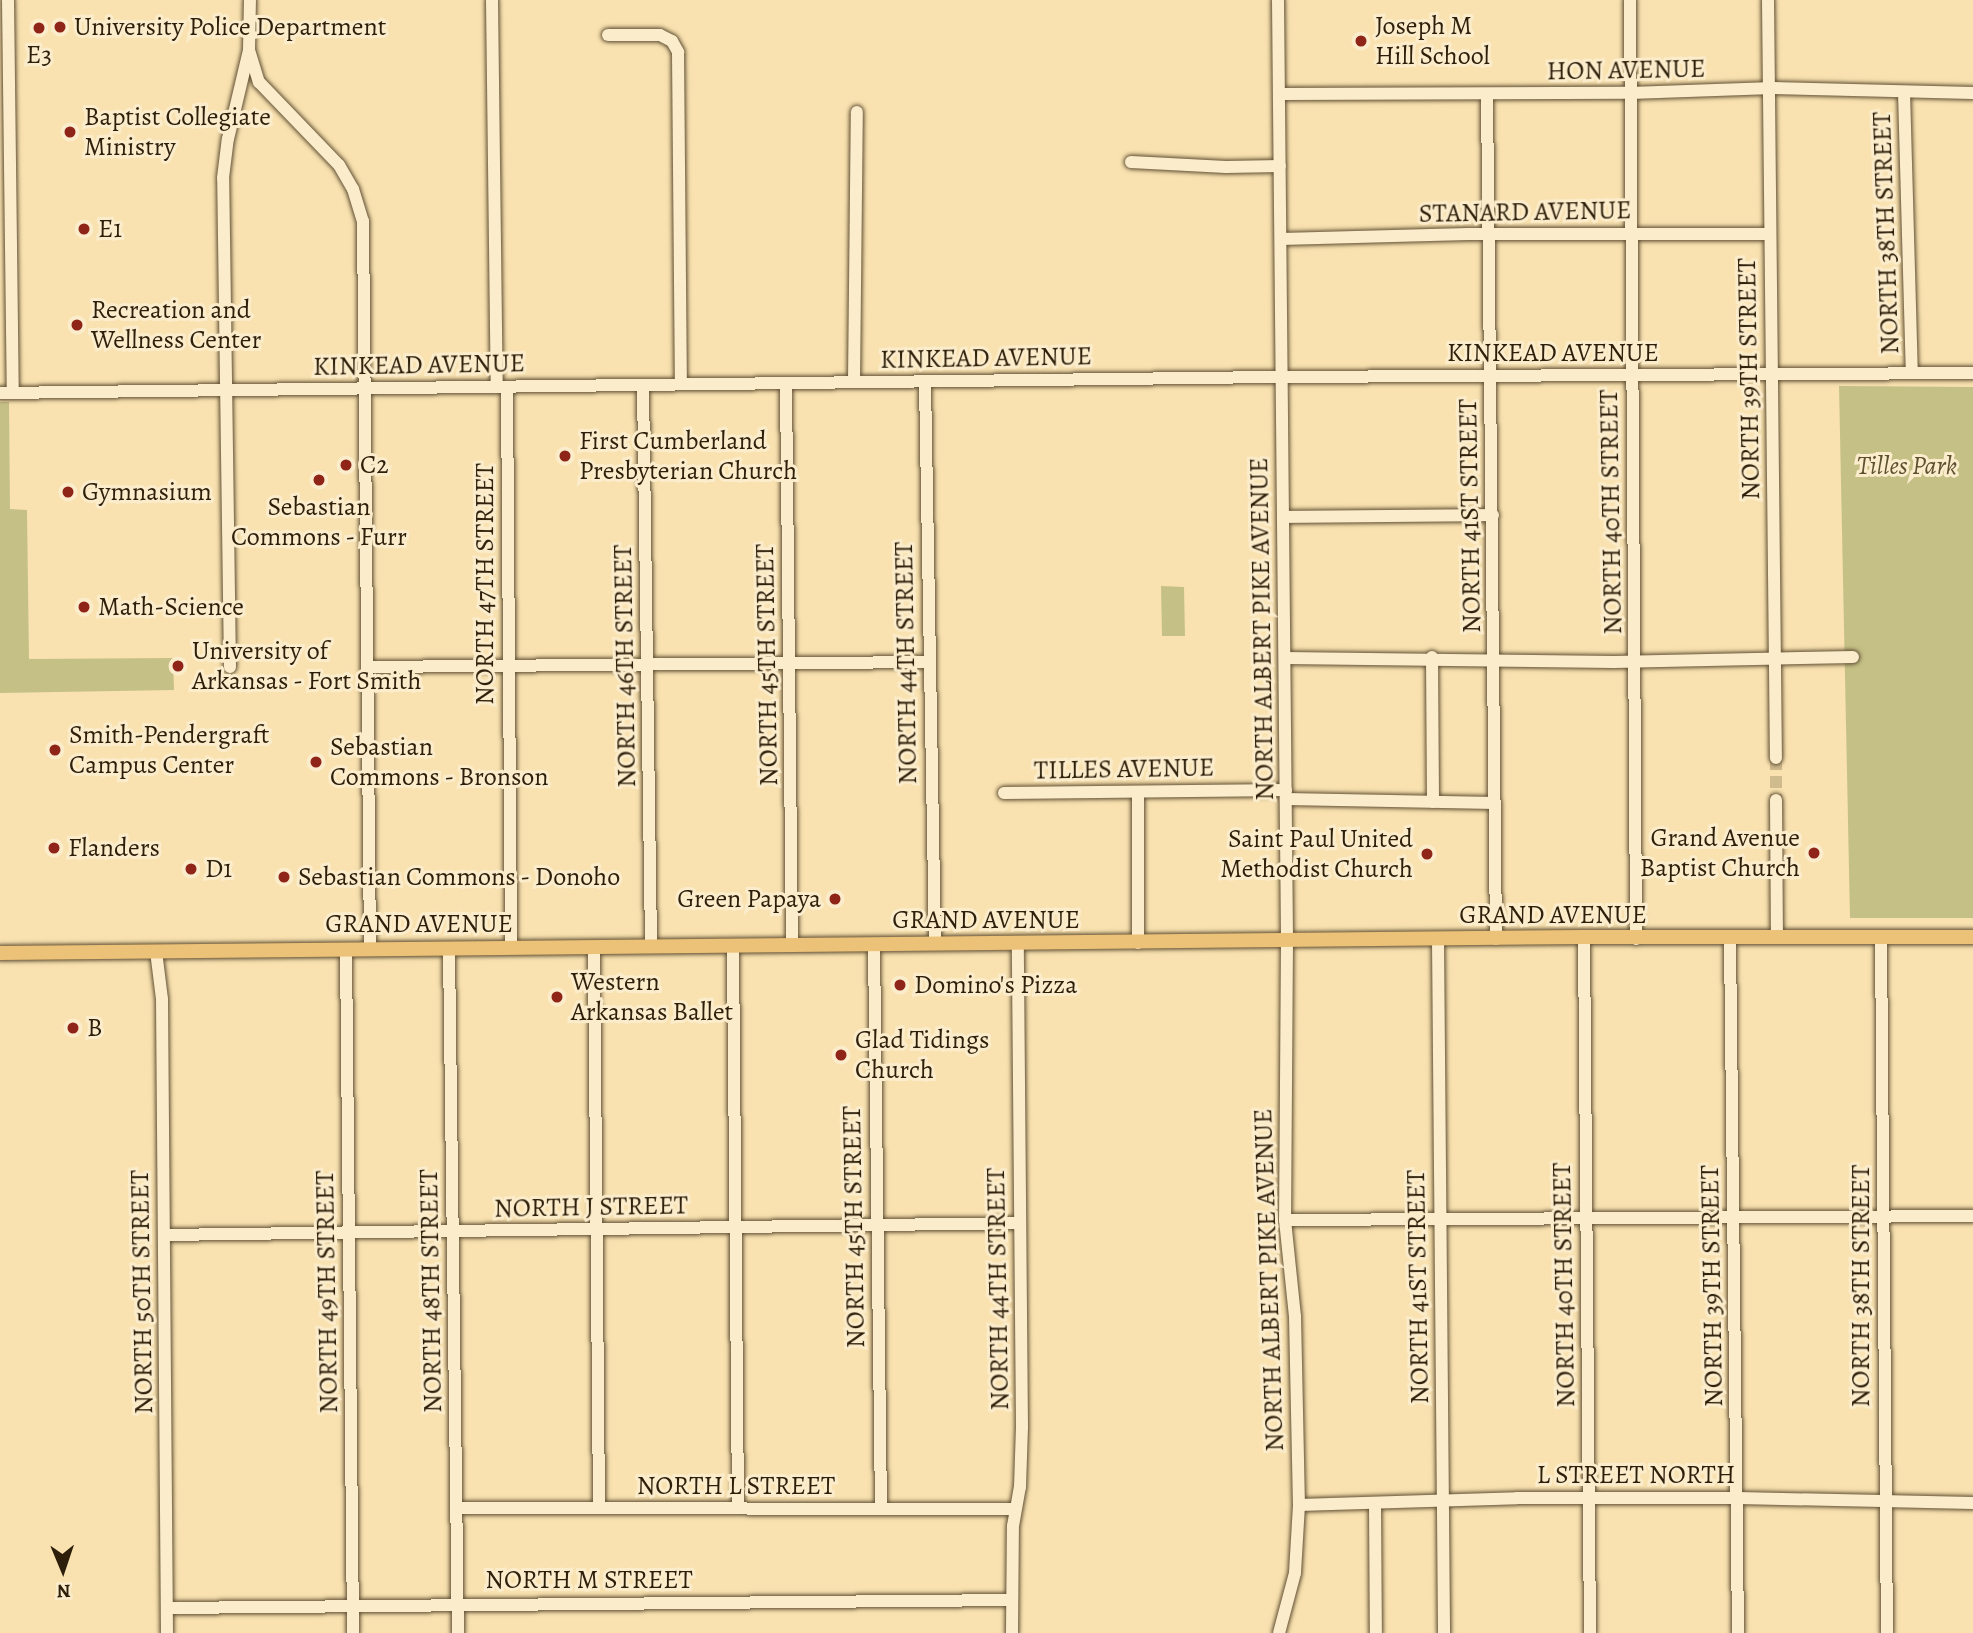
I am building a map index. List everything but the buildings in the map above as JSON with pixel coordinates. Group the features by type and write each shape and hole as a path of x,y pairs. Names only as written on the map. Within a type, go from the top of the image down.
{"main road":[{"name":"GRAND AVENUE","path":"0,953 1584,937 1973,937"}],"street":[{"path":"7,393 9,0"},
{"path":"230,667 223,178 228,139 249,50 250,0"},
{"name":"NORTH 47TH STREET","path":"492,0 508,666 511,948"},
{"name":"NORTH ALBERT PIKE AVENUE","path":"1278,0 1287,942 1285,1220 1295,1316 1299,1505 1295,1573 1279,1633"},
{"name":"NORTH 40TH STREET","path":"1630,0 1636,939"},
{"name":"NORTH 39TH STREET","path":"1769,0 1776,758"},
{"path":"608,35 660,35 672,41 678,51 681,384"},
{"path":"249,50 259,82 334,159 346,176 358,204 364,240 370,949"},
{"name":"HON AVENUE","path":"1279,94 1630,93 1769,88 1973,93"},
{"name":"NORTH 38TH STREET","path":"1904,92 1912,373"},
{"name":"NORTH 41ST STREET","path":"1488,94 1496,939"},
{"path":"854,382 857,112"},
{"path":"1130,162 1226,167 1280,166"},
{"name":"STANARD AVENUE","path":"1281,239 1489,234 1770,234"},
{"name":"KINKEAD AVENUE","path":"7,393 1282,377 1973,373"},
{"name":"NORTH 44TH STREET","path":"925,382 935,944"},
{"name":"NORTH 45TH STREET","path":"786,383 792,946"},
{"name":"NORTH 46TH STREET","path":"643,385 651,947"},
{"path":"1283,517 1493,515"},
{"path":"1432,657 1433,802"},
{"path":"1285,658 1775,661 1853,657"},
{"path":"368,667 929,662"},
{"path":"1138,792 1138,943"},
{"name":"TILLES AVENUE","path":"1004,793 1286,795 1496,803"},
{"path":"1776,800 1777,938"},
{"name":"NORTH 40TH STREET","path":"1584,937 1590,1633"},
{"name":"NORTH 38TH STREET","path":"1881,938 1887,1633"},
{"name":"NORTH 39TH STREET","path":"1730,939 1738,1633"},
{"name":"NORTH 41ST STREET","path":"1437,940 1444,1633"},
{"name":"NORTH 44TH STREET","path":"1012,1633 1015,1509 1020,1487 1022,1427 1018,944"},
{"name":"NORTH 45TH STREET","path":"874,945 881,1508"},
{"path":"733,946 738,1508"},
{"path":"594,947 599,1508"},
{"name":"NORTH 48TH STREET","path":"449,949 458,1633"},
{"name":"NORTH 49TH STREET","path":"346,950 353,1633"},
{"name":"NORTH 50TH STREET","path":"156,951 162,999 167,1633"},
{"path":"1285,1220 1973,1216"},
{"name":"NORTH J STREET","path":"164,1236 1019,1223"},
{"name":"L STREET NORTH","path":"1299,1505 1375,1505 1517,1498 1738,1498 1973,1503"},
{"path":"1375,1505 1376,1633"},
{"name":"NORTH L STREET","path":"457,1508 1015,1509"},
{"name":"NORTH M STREET","path":"167,1608 1012,1600"}],"green space":[{"name":"Tilles Park","path":"1839,386 1973,387 1973,918 1850,918"},
{"path":"0,402 9,402 10,509 27,510 29,659 173,658 174,690 0,693"},
{"path":"1161,586 1184,587 1185,636 1162,636"}],"tunnel":[{"path":"1776,758 1776,800"}],"place":[{"name":"University Police Department","path":"60,27"},
{"name":"E3","path":"39,28"},
{"name":"Joseph M Hill School","path":"1361,41"},
{"name":"Baptist Collegiate Ministry","path":"70,132"},
{"name":"E1","path":"84,229"},
{"name":"Recreation and Wellness Center","path":"77,325"},
{"name":"First Cumberland Presbyterian Church","path":"565,456"},
{"name":"C2","path":"346,465"},
{"name":"Sebastian Commons - Furr","path":"319,480"},
{"name":"Gymnasium","path":"68,492"},
{"name":"Math-Science","path":"84,607"},
{"name":"University of Arkansas - Fort Smith","path":"178,666"},
{"name":"Smith-Pendergraft Campus Center","path":"55,750"},
{"name":"Sebastian Commons - Bronson","path":"316,762"},
{"name":"Flanders","path":"54,848"},
{"name":"Grand Avenue Baptist Church","path":"1814,853"},
{"name":"Saint Paul United Methodist Church","path":"1427,854"},
{"name":"D1","path":"191,869"},
{"name":"Sebastian Commons - Donoho","path":"284,877"},
{"name":"Green Papaya","path":"835,899"},
{"name":"Domino's Pizza","path":"900,985"},
{"name":"Western Arkansas Ballet","path":"557,997"},
{"name":"B","path":"73,1028"},
{"name":"Glad Tidings Church","path":"841,1055"}]}
